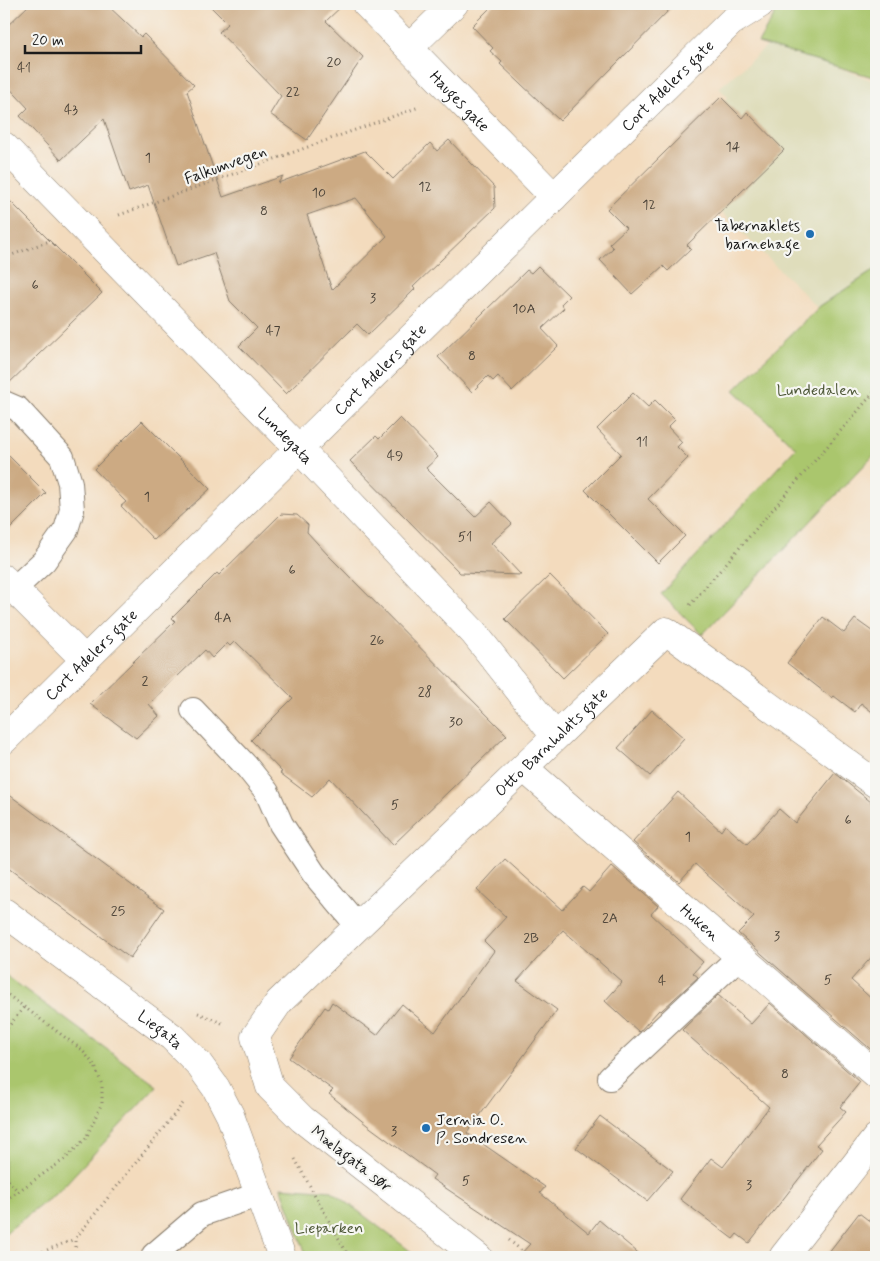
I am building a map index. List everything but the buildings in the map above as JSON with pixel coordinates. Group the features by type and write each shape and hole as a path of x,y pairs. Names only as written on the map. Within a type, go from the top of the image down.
{"street":[{"name":"Hauges gate","path":"366,4 554,197"},
{"path":"409,48 454,4"},
{"name":"Cort Adelers gate","path":"4,740 731,22 760,4"},
{"name":"Lundegata","path":"4,146 299,449 474,633 555,736"},
{"path":"9,584 85,660"},
{"path":"666,632 876,784"},
{"name":"Otto Barnholdts gate","path":"243,1032 279,1002 524,768 555,736 666,632"},
{"name":"Huken","path":"524,768 876,1075"},
{"name":"Liegata","path":"4,912 172,1037 198,1063 216,1088 230,1115 282,1257"},
{"name":"Mælagata sør","path":"243,1032 270,1087 302,1119 478,1257"},
{"path":"783,1257 876,1138"}],"lane":[{"path":"4,403 18,409 62,457 70,483 72,510 66,530 44,561 9,584"},
{"path":"193,710 247,767 262,786 281,824 314,874 358,926"},
{"path":"610,1078 740,956"},
{"path":"154,1255 202,1214 260,1194"}],"path":[{"name":"Falkumvegen","path":"4,258 454,94"},
{"path":"666,632 876,390"},
{"path":"4,992 82,1050 95,1066 102,1085 102,1103 96,1121 86,1138 65,1160 17,1190 4,1201"},
{"path":"4,1032 24,1007"},
{"path":"192,1016 195,1012 243,1032"},
{"path":"34,1257 75,1239 185,1101"},
{"path":"294,1158 348,1257"},
{"path":"4,1177 17,1190"},
{"path":"75,1239 75,1257"}],"shaded area":[{"name":"Tabernaklets barnehage","path":"772,42 876,82 876,365 704,195 687,137 728,97 719,88"}],"green space":[{"path":"781,4 876,4 876,78 758,43"},
{"name":"Lundedalen","path":"876,269 876,453 702,635 661,594 796,448 734,390 820,306"},
{"path":"4,974 157,1086 59,1191 4,1234"},
{"name":"Lieparken","path":"281,1187 332,1191 418,1257 307,1257"}],"place":[{"name":"Tabernaklets barnehage","path":"810,234"},
{"name":"Jernia O. P. Sondresen","path":"426,1128"}]}
